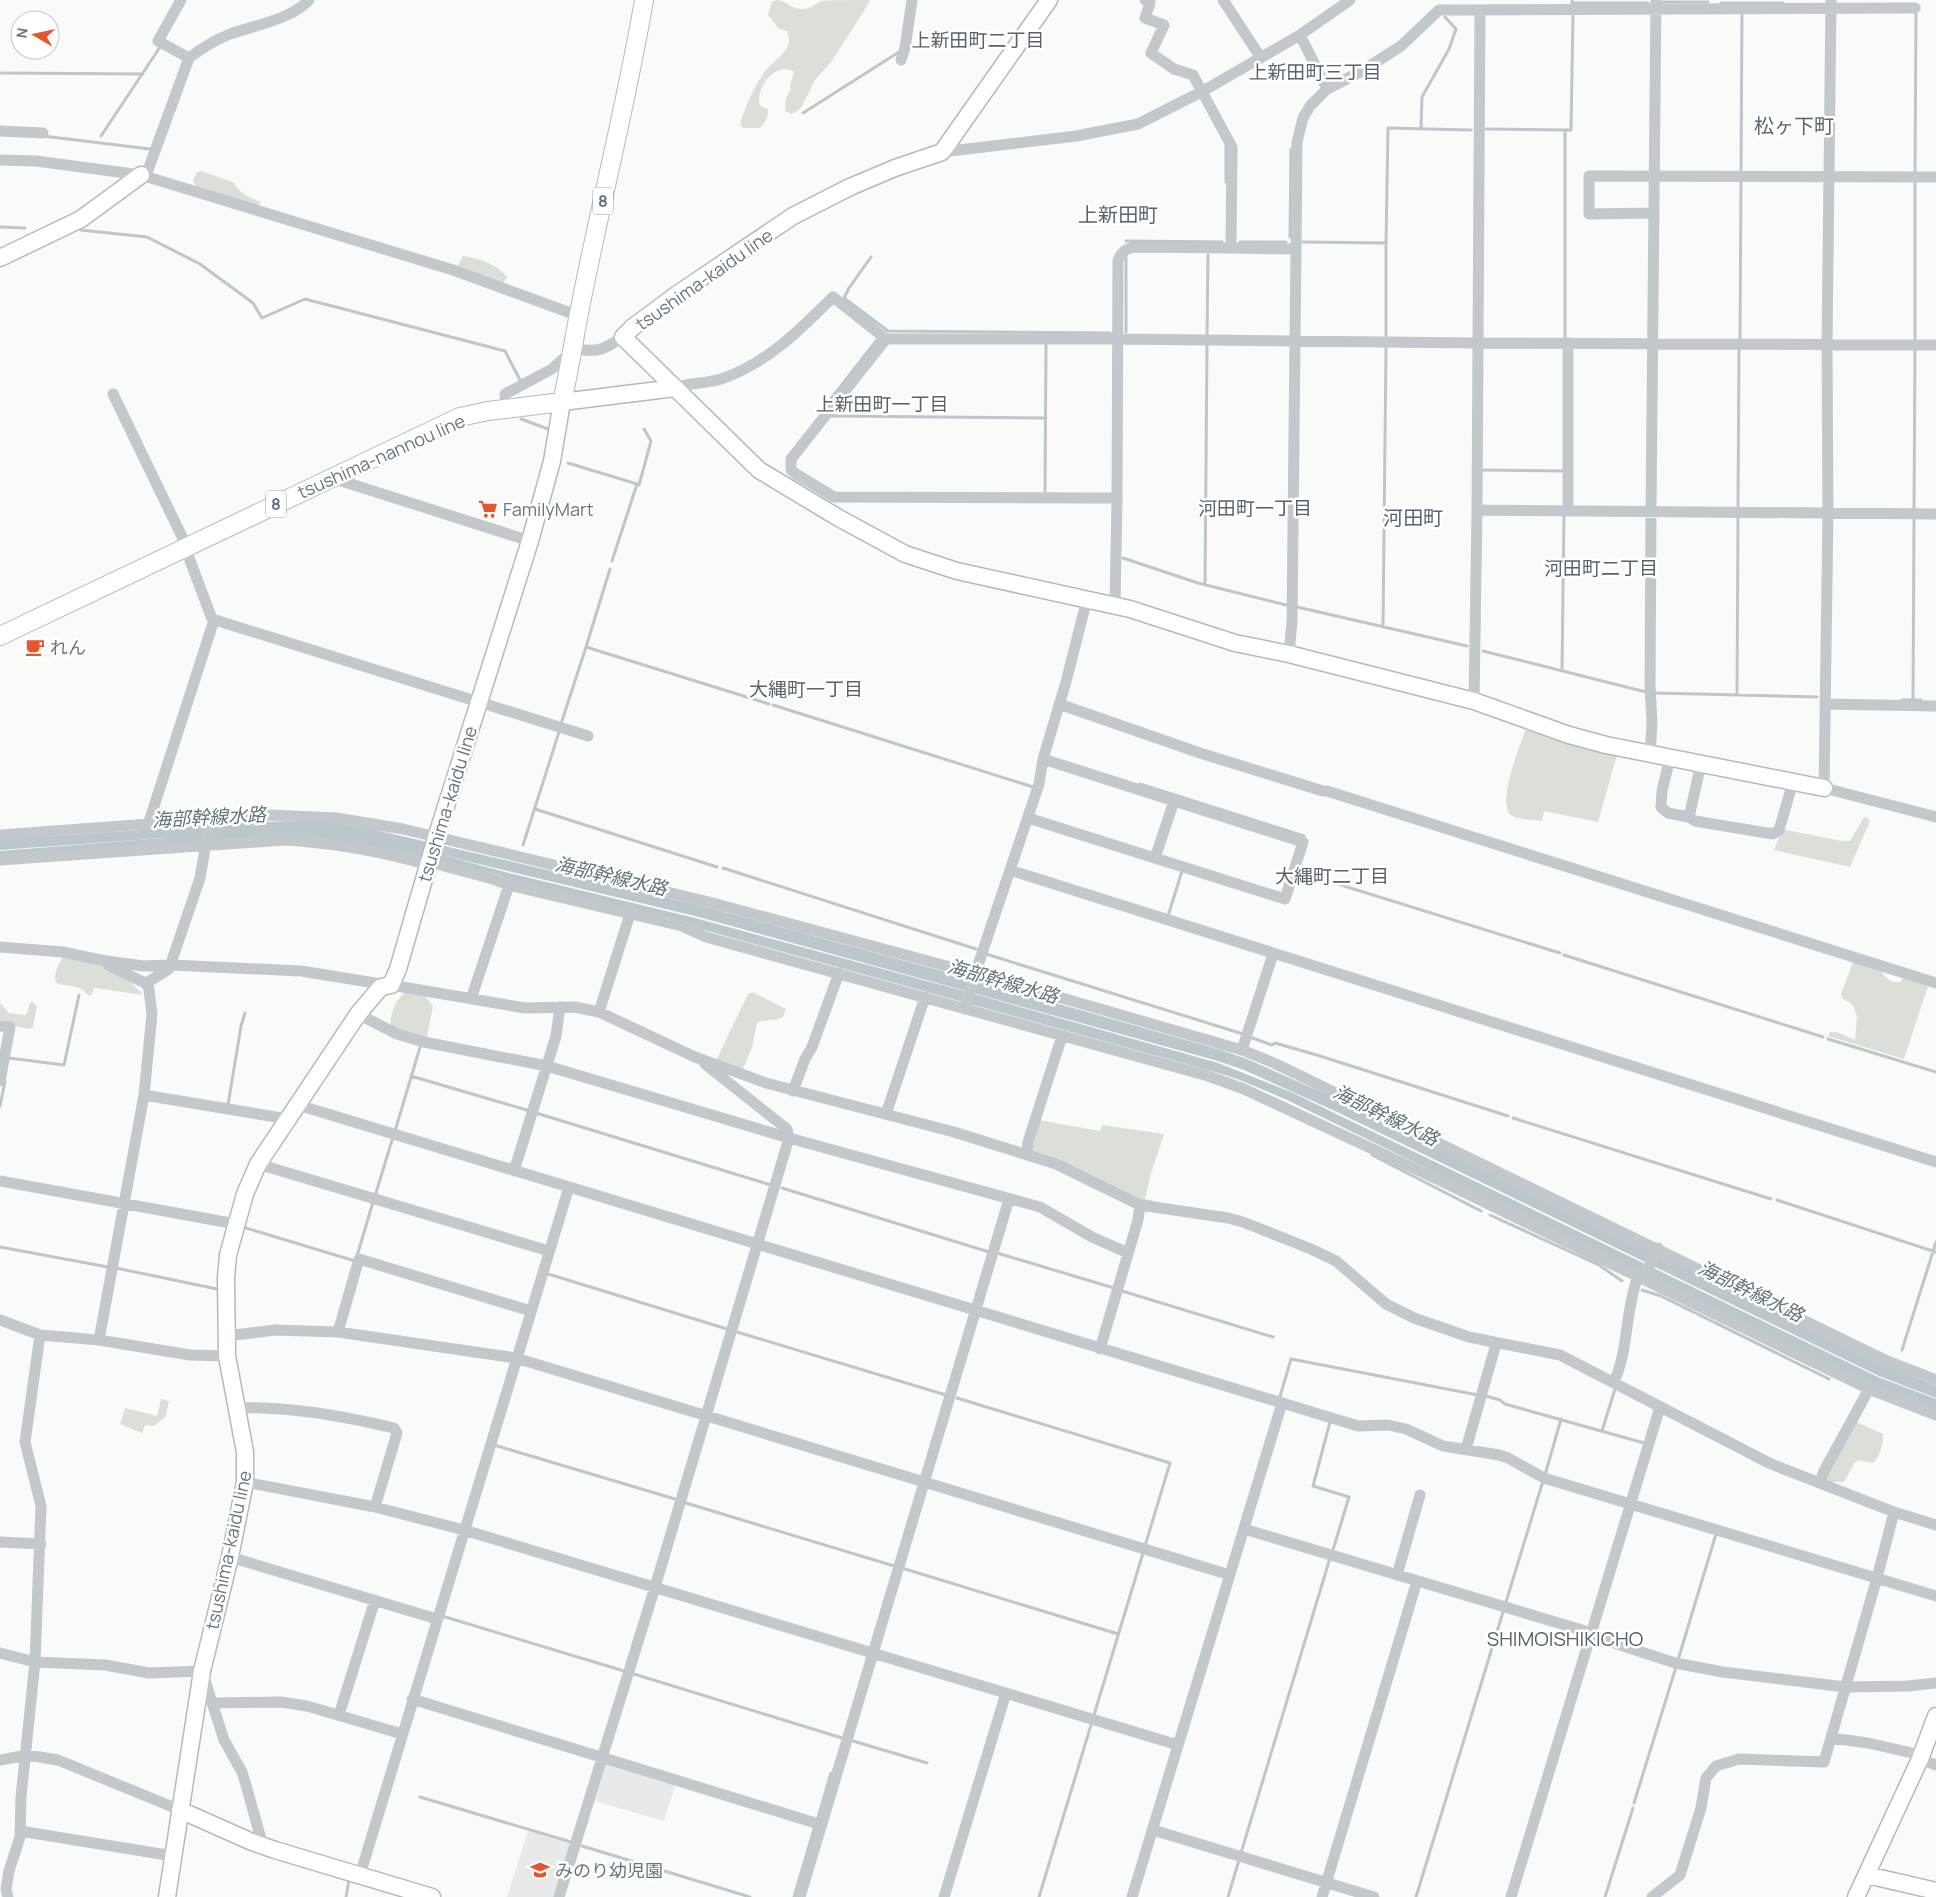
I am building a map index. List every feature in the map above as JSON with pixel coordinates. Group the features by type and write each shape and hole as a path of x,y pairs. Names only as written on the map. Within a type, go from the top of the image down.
{"main road":[{"name":"8","path":"562,402 616,146 644,0"},
{"path":"942,152 1049,0"},
{"name":"tsushima-kaidu line","path":"942,152 895,168 850,187 793,216 676,295 633,327 623,337 759,470 905,554 957,571 1115,606 1235,643 1289,654 1474,701 1569,735 1650,755 1824,788"},
{"path":"0,258 81,219 140,176"},
{"path":"562,402 675,388"},
{"name":"tsushima-kaidu line","path":"167,1897 202,1671 230,1557 245,1482 246,1462 227,1356 226,1278 228,1255 236,1224 245,1194 258,1164 358,1014 386,986 398,969 478,703 530,541 552,461 562,402"},
{"name":"tsushima-nannou line","path":"0,636 460,417 562,402"},
{"path":"1856,1897 1921,1757 1936,1716"},
{"path":"180,1810 263,1846 432,1897"},
{"path":"1867,1875 1936,1890"}],"street":[{"path":"181,0 158,41 190,58"},
{"path":"140,176 148,170 190,58 203,47 228,35 291,13 309,0"},
{"path":"901,60 905,48 912,0"},
{"path":"1145,0 1150,4 1145,18 1164,25 1151,53 1174,69 1193,75 1232,148 1231,248"},
{"path":"1223,0 1261,58"},
{"path":"942,152 1076,136 1138,124 1203,91 1261,58 1300,35 1350,0"},
{"path":"1650,755 1652,723 1650,686 1655,4"},
{"path":"1289,654 1292,622 1297,142 1303,118 1310,106 1327,89 1362,71 1400,46 1439,10 1480,11 1655,4 1831,4 1915,8"},
{"path":"1831,4 1827,345 1828,513 1824,788 1936,818"},
{"path":"1474,701 1480,11"},
{"path":"1300,35 1327,89"},
{"path":"0,131 43,133"},
{"path":"0,160 36,161 140,176 453,270 579,316"},
{"path":"1654,213 1589,214 1589,176 1936,177"},
{"path":"1115,606 1118,261 1120,254 1126,249 1134,247 1296,249"},
{"path":"675,388 687,383 719,380 763,358 799,332 833,297 886,339 1118,339 1477,344 1936,345"},
{"path":"506,409 504,394 552,369 574,348 594,352 605,348 623,337"},
{"path":"886,339 791,459 791,470 796,474 834,497 1117,498"},
{"path":"1568,344 1568,510"},
{"path":"113,394 186,547 214,620 148,825"},
{"path":"331,478 530,541"},
{"path":"1477,510 1936,514"},
{"path":"965,1008 1039,784 1043,759 1087,599"},
{"path":"214,620 588,736"},
{"path":"1059,704 1200,753 1328,791 1936,983"},
{"path":"1825,704 1936,706"},
{"path":"1670,758 1662,791 1661,807 1668,813 1689,817 1695,821 1773,834 1779,830 1793,782"},
{"path":"1028,818 1285,898 1303,842 1043,759"},
{"path":"1689,817 1701,764"},
{"path":"1156,858 1174,801"},
{"path":"0,834 209,822 269,815 336,818 403,829 436,840 568,867 709,902 975,974 1242,1050 1303,1076 1885,1360 1936,1380"},
{"path":"147,986 148,982 169,969 171,965 200,878 209,822"},
{"path":"0,860 284,840 321,842 383,852 496,880 509,886 682,926 706,937 1208,1076 1244,1089 1439,1180 1642,1277 1870,1390 1936,1415"},
{"path":"1010,870 1936,1162"},
{"path":"471,999 509,886"},
{"path":"599,1012 630,914"},
{"path":"0,947 63,952 100,960 143,966 171,965 301,972 524,1008 575,1007 599,1012 695,1057 793,1091 954,1132 1056,1164 1140,1205 1228,1218 1267,1231 1336,1261 1386,1304 1431,1325 1469,1338 1560,1355 1771,1464 1894,1512 1936,1525"},
{"path":"1242,1050 1273,954"},
{"path":"99,1340 144,1095 152,1014 145,983 100,960"},
{"path":"793,1091 805,1059 812,1047 839,973"},
{"path":"886,1114 925,997"},
{"path":"514,1171 556,1036 560,1007"},
{"path":"358,1014 397,1034 424,1042 547,1066 789,1138 1040,1207 1092,1238 1128,1254"},
{"path":"0,1026 10,1027 0,1081"},
{"path":"1027,1154 1028,1142 1062,1036"},
{"path":"559,1897 603,1759 789,1138 787,1129 695,1057"},
{"path":"144,1095 288,1120"},
{"path":"298,1105 1358,1426 1388,1425 1406,1429 1443,1446 1508,1458 1544,1478 1631,1503 1804,1558 1936,1596"},
{"path":"258,1164 550,1251"},
{"path":"0,1181 236,1224"},
{"path":"360,1875 569,1188"},
{"path":"800,1897 1009,1199"},
{"path":"1100,1349 1138,1220 1140,1205"},
{"path":"1614,1382 1621,1366 1632,1291 1657,1250"},
{"path":"338,1332 359,1259 531,1312"},
{"path":"0,1320 40,1335 99,1340 190,1354 227,1356"},
{"path":"227,1336 281,1330 338,1332 516,1358 1230,1575"},
{"path":"8,1897 6,1889 8,1871 20,1836 21,1797 35,1662 40,1496 25,1442 40,1335"},
{"path":"1466,1449 1496,1344"},
{"path":"1820,1482 1824,1470 1870,1390"},
{"path":"1132,1897 1282,1403"},
{"path":"1511,1897 1660,1406"},
{"path":"236,1408 263,1407 350,1418 394,1428 397,1433 375,1507"},
{"path":"245,1482 375,1507 464,1530 1178,1745"},
{"path":"1396,1575 1420,1495"},
{"path":"1652,1897 1680,1875 1701,1808 1706,1778 1710,1771 1722,1764 1739,1759 1824,1762 1894,1512"},
{"path":"1244,1529 1585,1631 1590,1635 1676,1663 1732,1674 1845,1687 1908,1686 1936,1683"},
{"path":"0,1542 40,1544"},
{"path":"230,1557 437,1618"},
{"path":"1322,1897 1417,1581"},
{"path":"339,1715 375,1600"},
{"path":"0,1654 35,1662 105,1665 149,1673 202,1671 224,1740 242,1772 263,1846"},
{"path":"944,1897 1006,1693"},
{"path":"412,1700 822,1825"},
{"path":"196,1712 214,1706 281,1702 307,1706 402,1734"},
{"path":"1831,1738 1868,1743 1921,1757 1936,1765"},
{"path":"0,1760 26,1755 58,1760 180,1810"},
{"path":"1153,1830 1374,1897"},
{"path":"20,1831 173,1856"}],"shaded area":[{"path":"776,0 783,1 797,9 804,9 810,8 822,1 870,0 831,62 815,80 801,108 792,114 785,111 786,98 791,89 790,86 794,72 787,69 780,70 768,78 760,92 760,106 768,109 765,121 760,128 743,128 740,125 755,88 767,69 784,53 789,44 787,31 779,29 768,15 772,2"},
{"path":"201,171 233,182 245,195 261,202 256,208 198,190 193,181 197,172"},
{"path":"463,256 481,260 497,268 507,277 503,284 457,267"},
{"path":"1526,729 1565,742 1617,755 1598,822 1544,811 1542,821 1522,819 1511,815 1507,809 1508,787"},
{"path":"1864,817 1870,821 1850,867 1774,850 1782,829 1850,841"},
{"path":"255,822 329,822 367,828 703,906 975,980 1247,1059 1337,1099 1883,1364 1936,1386 1936,1398 1879,1376 1335,1111 1244,1070 1218,1061 699,917 442,855 699,919 1218,1063 1291,1092 1878,1377 1936,1399 1936,1410 1872,1386 1287,1100 1240,1080 1215,1072 697,928 687,922 508,881 500,875 358,844 319,839 0,858 0,851 164,838 0,850 0,840"},
{"path":"63,956 107,969 127,980 143,995 94,988 92,994 88,996 79,988 58,984 55,980 56,971"},
{"path":"1853,962 1882,971 1884,976 1892,982 1900,982 1903,978 1928,986 1904,1059 1828,1036 1830,1032 1837,1032 1855,1040 1857,1017 1853,1005 1842,998 1841,994"},
{"path":"407,991 423,994 433,1006 427,1037 424,1040 390,1028 394,1007 399,998"},
{"path":"753,992 786,1009 783,1017 757,1023 752,1048 742,1071 716,1061 748,994"},
{"path":"33,1002 37,1006 33,1027 29,1029 0,1023 0,1003 9,1013 25,1015 30,1003"},
{"path":"1038,1120 1100,1131 1102,1125 1164,1134 1151,1173 1145,1199 1159,1202 1162,1206 1143,1203 1032,1151"},
{"path":"161,1399 169,1401 166,1416 154,1426 145,1425 142,1433 120,1424 125,1408 157,1416"},
{"path":"1854,1421 1883,1434 1881,1450 1873,1463 1858,1460 1855,1462 1844,1482 1831,1482 1824,1478"},
{"path":"606,1764 676,1783 664,1821 595,1801"},
{"name":"みのり幼児園","path":"528,1831 572,1844 556,1897 507,1897"}],"waterway":[{"path":"1572,0 1572,3 1648,3"},
{"path":"1659,2 1708,2"},
{"path":"1721,3 1783,3"},
{"path":"1741,173 1742,11"},
{"path":"1915,173 1916,11"},
{"path":"1486,129 1571,130 1573,16"},
{"path":"1421,129 1422,97 1449,49 1456,29 1445,17"},
{"path":"101,136 160,47"},
{"path":"803,113 899,52"},
{"path":"0,73 143,74"},
{"path":"1303,242 1386,243 1388,128 1471,130"},
{"path":"1565,130 1565,338"},
{"path":"43,136 150,149"},
{"path":"1226,146 1226,182"},
{"path":"1290,237 1291,149"},
{"path":"1740,340 1741,179"},
{"path":"1915,180 1915,341"},
{"path":"0,227 25,228"},
{"path":"81,230 147,237 200,264 253,303 262,318 305,299 505,351 520,380"},
{"path":"1126,241 1222,242"},
{"path":"1240,242 1286,242"},
{"path":"1386,243 1386,336"},
{"path":"1126,255 1126,332"},
{"path":"1207,334 1208,255"},
{"path":"871,257 844,298 888,331 1110,333"},
{"path":"822,410 877,340"},
{"path":"1045,491 1046,344"},
{"path":"1205,585 1207,346"},
{"path":"1383,627 1386,347"},
{"path":"1914,509 1915,347"},
{"path":"1738,506 1739,349"},
{"path":"832,416 1046,418"},
{"path":"521,419 548,429"},
{"path":"637,484 639,485 651,441 644,429"},
{"path":"568,463 637,484 612,561"},
{"path":"1481,470 1564,471"},
{"path":"1562,671 1564,514"},
{"path":"1737,695 1738,516"},
{"path":"1913,700 1914,517"},
{"path":"1123,558 1198,583 1286,605"},
{"path":"610,569 586,647 769,704"},
{"path":"1297,607 1467,646"},
{"path":"561,724 586,647"},
{"path":"1483,651 1646,692"},
{"path":"1655,693 1817,697"},
{"path":"1902,700 1921,700"},
{"path":"773,705 1033,787 1033,789"},
{"path":"523,845 559,732"},
{"path":"1140,784 1304,836"},
{"path":"535,809 717,867"},
{"path":"723,868 976,949"},
{"path":"1168,916 1182,871"},
{"path":"1299,872 1560,953"},
{"name":"海部幹線水路","path":"986,954 1243,1034"},
{"path":"1564,955 1823,1037"},
{"path":"9,1058 64,1065 79,995"},
{"path":"228,1105 241,1026 245,1013"},
{"path":"1250,1037 1272,1045 1275,1043 1320,1056 1508,1116"},
{"path":"1828,1039 1936,1072"},
{"path":"395,1131 421,1044"},
{"path":"411,1076 530,1111"},
{"path":"0,1106 5,1081"},
{"path":"536,1113 771,1185"},
{"path":"1513,1118 1771,1199"},
{"path":"375,1196 393,1137"},
{"path":"1372,1155 1481,1211"},
{"path":"782,1188 989,1252"},
{"path":"1777,1200 1936,1252"},
{"path":"357,1256 373,1202"},
{"path":"1490,1215 1599,1265 1622,1281"},
{"path":"246,1228 355,1261"},
{"path":"1902,1350 1936,1242"},
{"path":"0,1247 108,1267"},
{"path":"997,1253 1114,1288"},
{"path":"116,1268 217,1289"},
{"path":"545,1273 727,1329"},
{"path":"1642,1290 1661,1296 1829,1379"},
{"path":"1122,1291 1273,1337"},
{"path":"737,1332 946,1395"},
{"path":"1279,1400 1291,1359 1478,1395"},
{"path":"1602,1431 1615,1389"},
{"path":"1486,1396 1500,1400 1505,1404 1644,1444"},
{"path":"957,1398 1170,1463 1145,1546"},
{"path":"1545,1475 1561,1419"},
{"path":"1330,1422 1313,1486 1349,1497 1332,1553"},
{"path":"494,1445 675,1499"},
{"path":"1506,1602 1543,1481"},
{"path":"686,1503 894,1566"},
{"path":"1678,1660 1716,1534"},
{"path":"1094,1715 1143,1553"},
{"path":"1241,1853 1330,1558"},
{"path":"905,1569 1118,1634"},
{"path":"1416,1897 1503,1612"},
{"path":"442,1616 624,1671"},
{"path":"1634,1803 1676,1667"},
{"path":"634,1674 842,1738"},
{"path":"1039,1897 1091,1725"},
{"path":"853,1741 927,1763"},
{"path":"818,1818 831,1773"},
{"path":"420,1797 571,1842"},
{"path":"1605,1897 1633,1808"},
{"path":"794,1897 815,1826"},
{"path":"582,1846 750,1897"},
{"path":"1228,1897 1239,1860"},
{"path":"346,1897 349,1880"}],"place":[{"name":"FamilyMart","path":"488,509"},
{"name":"れん","path":"35,647"},
{"name":"みのり幼児園","path":"540,1870"}],"district":[{"name":"上新田町二丁目","path":"978,40"},
{"name":"上新田町三丁目","path":"1315,72"},
{"name":"松ヶ下町","path":"1794,125"},
{"name":"上新田町","path":"1118,214"},
{"name":"上新田町一丁目","path":"882,404"},
{"name":"河田町一丁目","path":"1255,508"},
{"name":"河田町","path":"1413,517"},
{"name":"河田町二丁目","path":"1601,568"},
{"name":"大縄町一丁目","path":"806,689"},
{"name":"大縄町二丁目","path":"1332,876"},
{"name":"SHIMOISHIKICHO","path":"1565,1638"}]}
